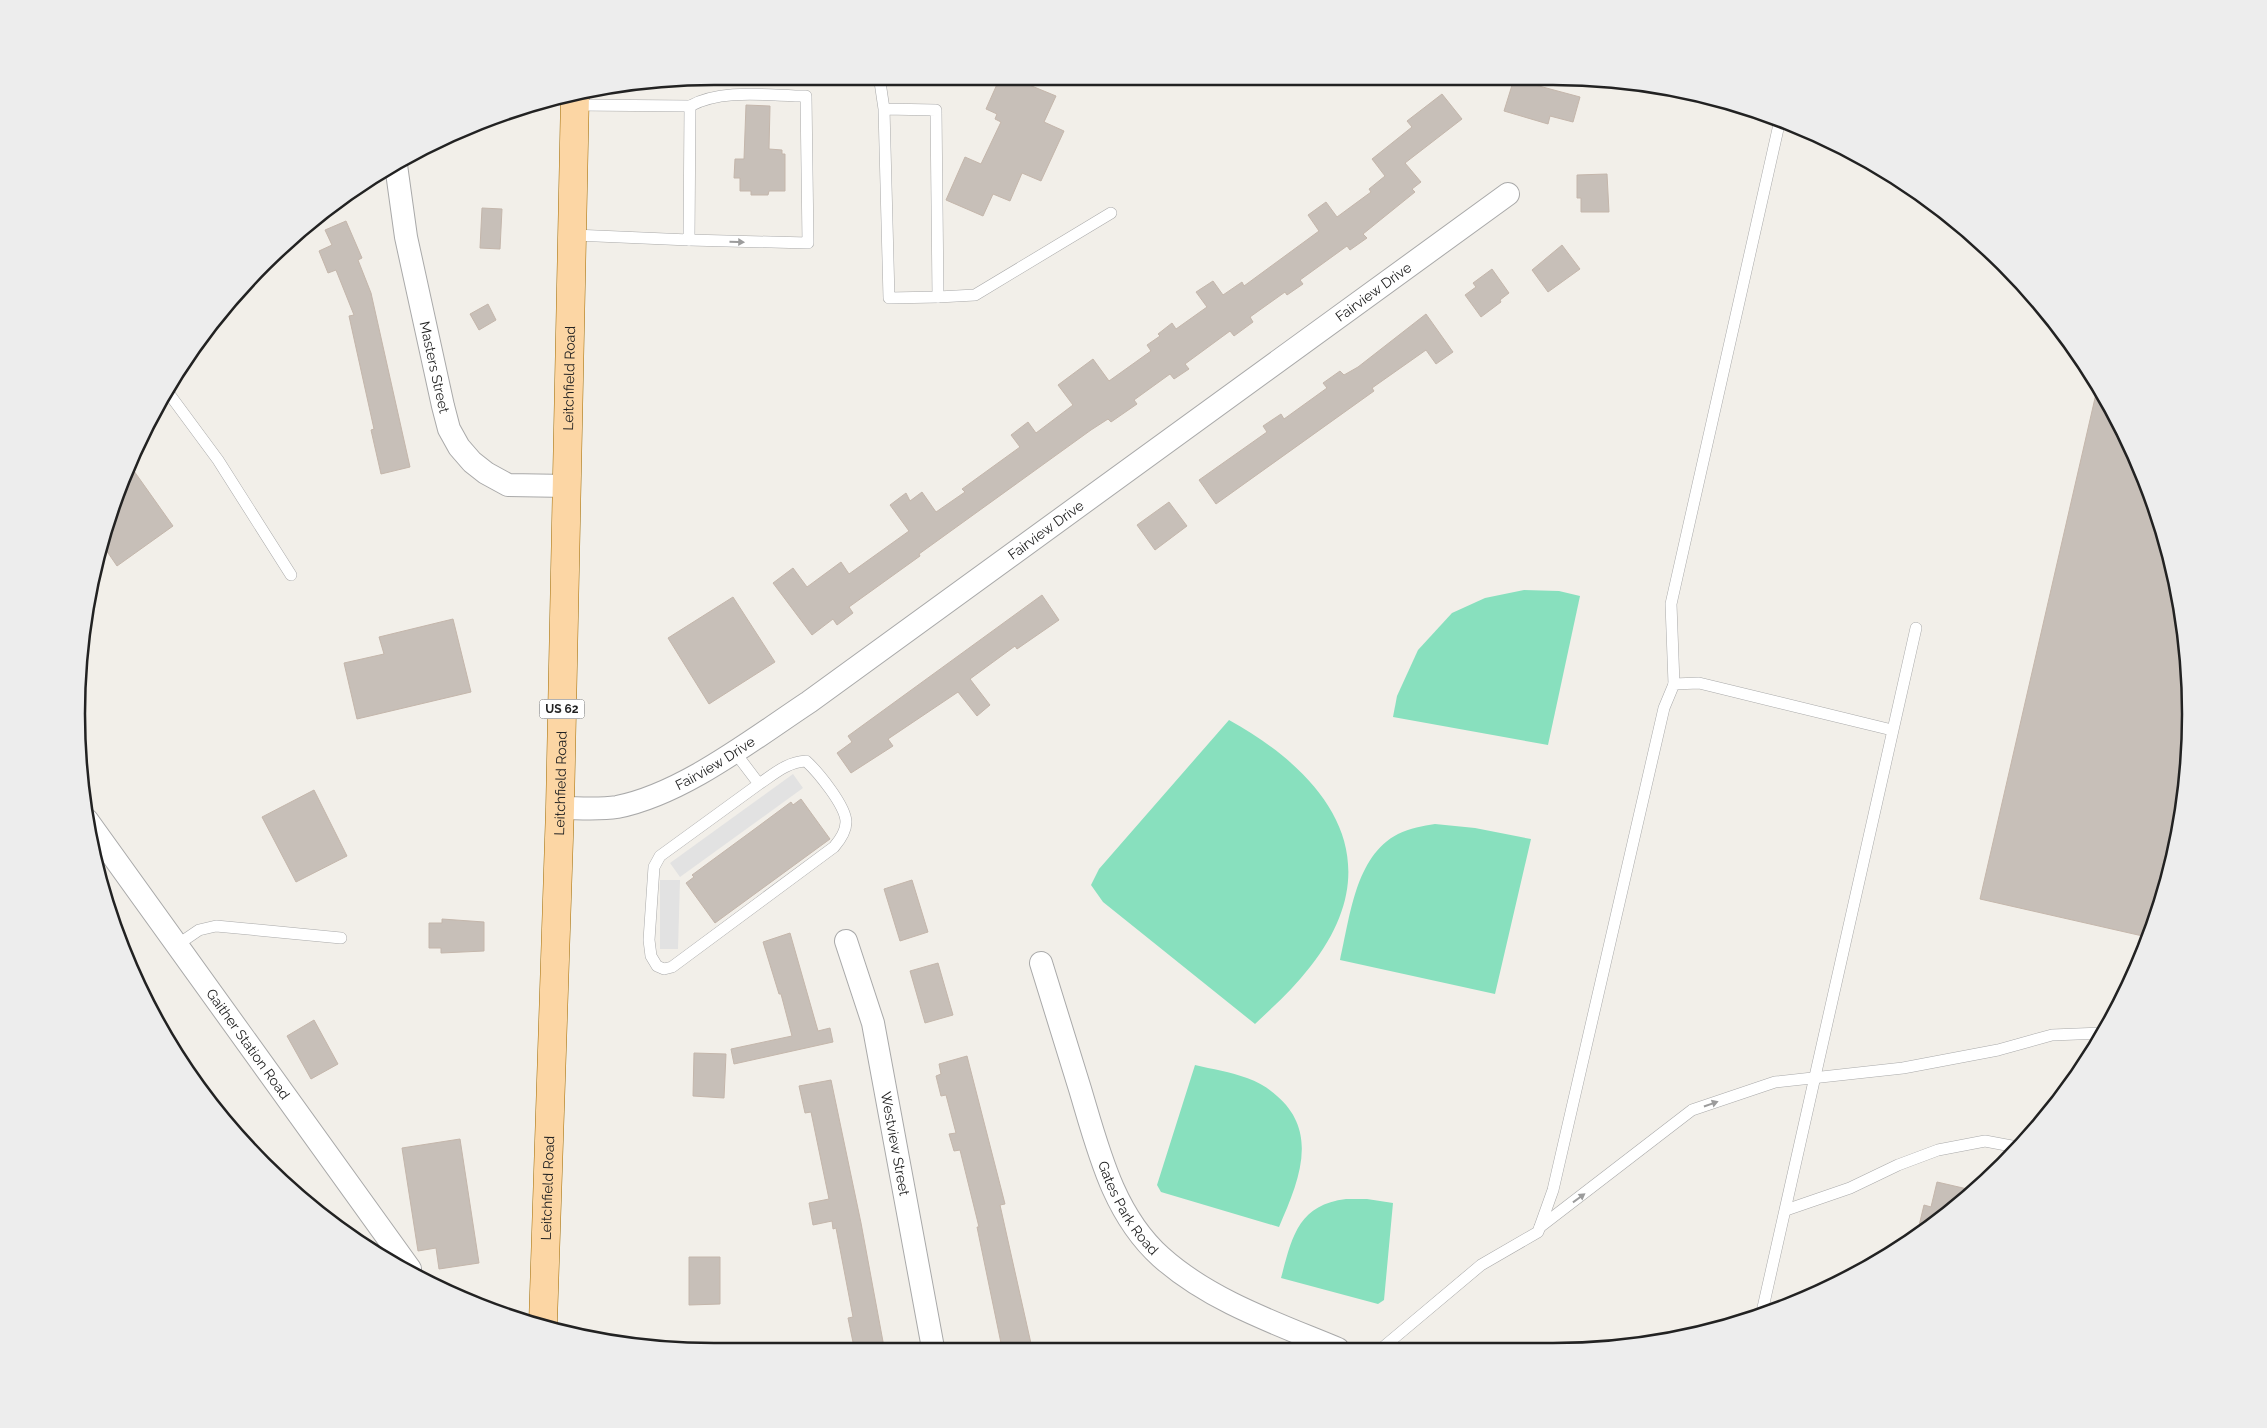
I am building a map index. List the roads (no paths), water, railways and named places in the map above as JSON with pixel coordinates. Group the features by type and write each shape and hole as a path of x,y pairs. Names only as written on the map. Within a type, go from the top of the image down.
{"main road":[{"name":"Leitchfield Road","path":"543,1320 560,808 574,235 575,101"}],"street":[{"name":"Masters Street","path":"397,170 406,237 443,406 450,429 459,447 479,468 508,485 568,486"},
{"name":"Fairview Drive","path":"560,808 616,807 639,801 663,792 734,751 809,702 1508,194"},
{"name":"Gaither Station Road","path":"96,833 405,1262"},
{"name":"Westview Street","path":"846,941 874,1023 932,1343"},
{"name":"Gates Park Road","path":"1041,963 1102,1161 1126,1213 1142,1236 1160,1256 1206,1289 1256,1314 1324,1343"}],"lane":[{"path":"880,85 884,109 889,298 975,295 1111,213"},
{"path":"574,235 808,243 806,96 705,98 690,106 577,100"},
{"path":"689,240 690,106"},
{"path":"884,109 936,110 938,297"},
{"path":"1389,1343 1481,1266 1538,1232 1553,1190 1664,708 1674,684 1671,604 1778,127"},
{"path":"171,396 218,460 291,575"},
{"path":"1763,1307 1916,628"},
{"path":"1674,684 1699,683 1892,730"},
{"path":"734,751 759,784"},
{"path":"796,761 806,761 835,796 844,813 846,820 841,838 834,847 691,954 672,967 664,969 657,966 651,956 650,940 654,867 660,856 759,784 796,761"},
{"path":"177,945 199,930 216,926 341,938"},
{"path":"1540,1227 1692,1110 1775,1082 1814,1076 1904,1068 1998,1050 2052,1035 2095,1033"},
{"path":"1786,1210 1850,1188 1898,1165 1938,1150 1985,1141 2011,1145"}]}
